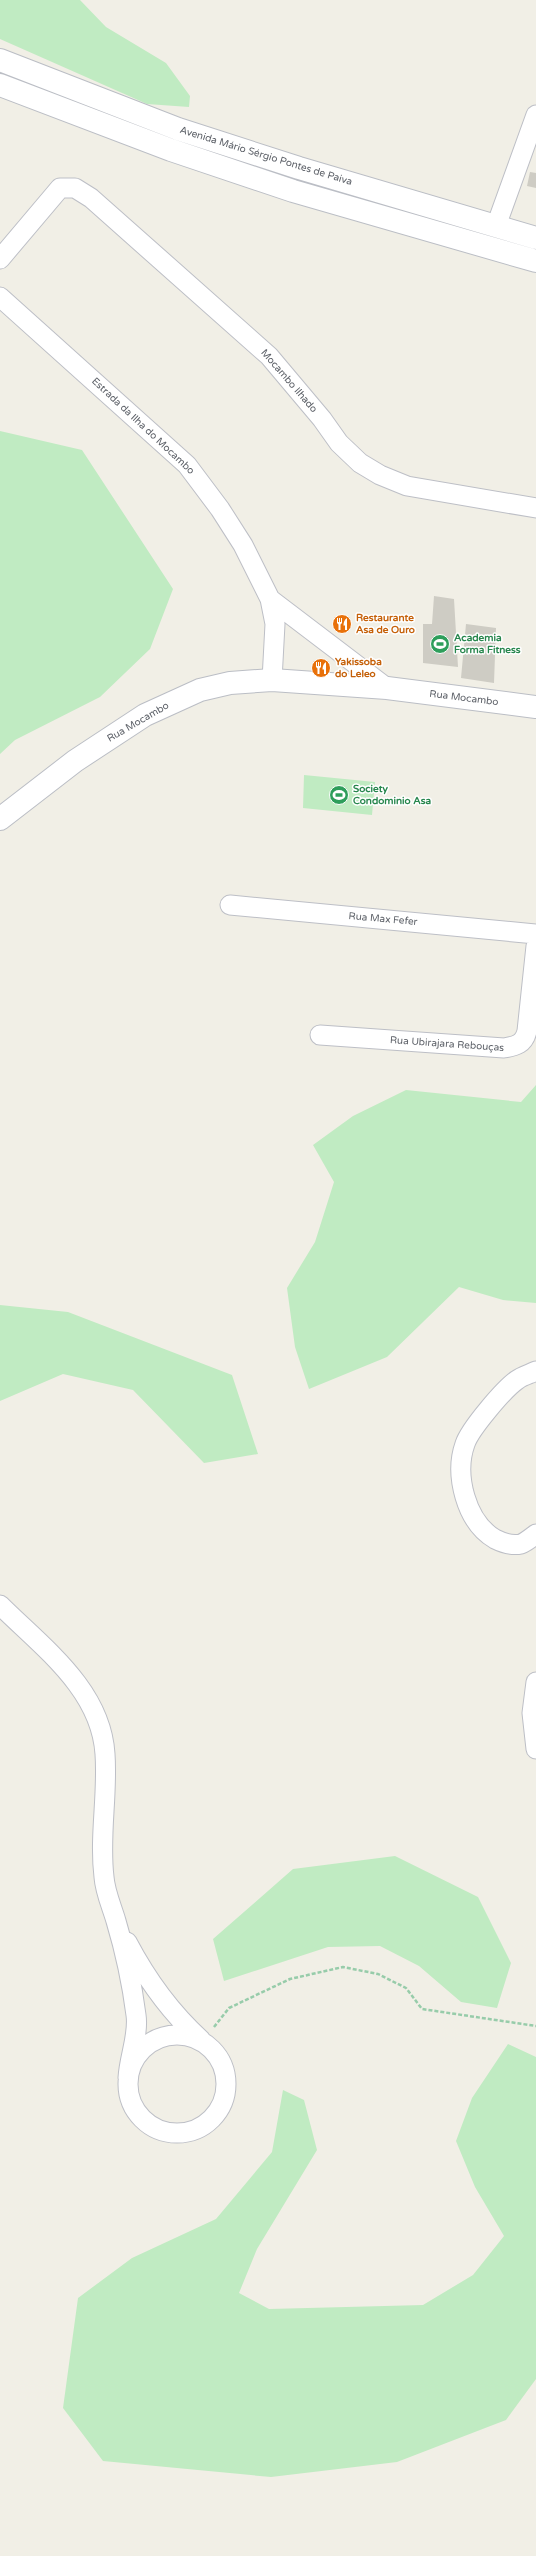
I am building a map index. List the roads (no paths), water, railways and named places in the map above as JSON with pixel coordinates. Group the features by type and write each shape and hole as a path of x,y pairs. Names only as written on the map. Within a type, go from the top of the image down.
{"main road":[{"name":"Avenida Mário Sérgio Pontes de Paiva","path":"0,60 178,129 307,170 536,238"},
{"path":"0,85 171,150 293,191 536,261"},
{"name":"Rua Mocambo","path":"0,819 75,761 145,715 200,690 230,683 272,680 387,688 536,707"}],"street":[{"path":"496,226 536,115"},
{"name":"Mocambo Ilhado","path":"0,260 60,188 74,188 91,198 269,356 322,419 339,443 360,463 380,475 407,486 536,508"},
{"name":"Estrada da Ilha do Mocambo","path":"0,297 187,465 243,545 270,599 275,624 272,680"},
{"name":"Estrada da Ilha do Mocambo","path":"270,599 387,688"},
{"name":"Rua Max Fefer","path":"230,905 536,934"},
{"name":"Rua Ubirajara Rebouças","path":"320,1035 504,1048 518,1046 526,1038 536,946"},
{"path":"536,1371 516,1380 488,1409 465,1444 462,1473 464,1496 476,1524 488,1535 508,1545 522,1544 536,1534"},
{"path":"0,1605 72,1676 83,1690 98,1720 105,1753 102,1849 104,1879 116,1922 137,2026 129,2061 129,2094 135,2110 147,2123 162,2131 173,2133 194,2131 207,2123 218,2111 224,2097 226,2081 223,2066 215,2052 183,2024 146,1977 116,1922"},
{"path":"536,1682 532,1713 536,1749"},
{"path":"128,2078 137,2057 144,2048 158,2039 181,2035 203,2042"}],"place":[{"name":"Restaurante Asa de Ouro","path":"342,624"},
{"name":"Academia Forma Fitness","path":"440,644"},
{"name":"Yakissoba do Leleo","path":"321,668"},
{"name":"Society Condominio Asa","path":"339,795"}]}
